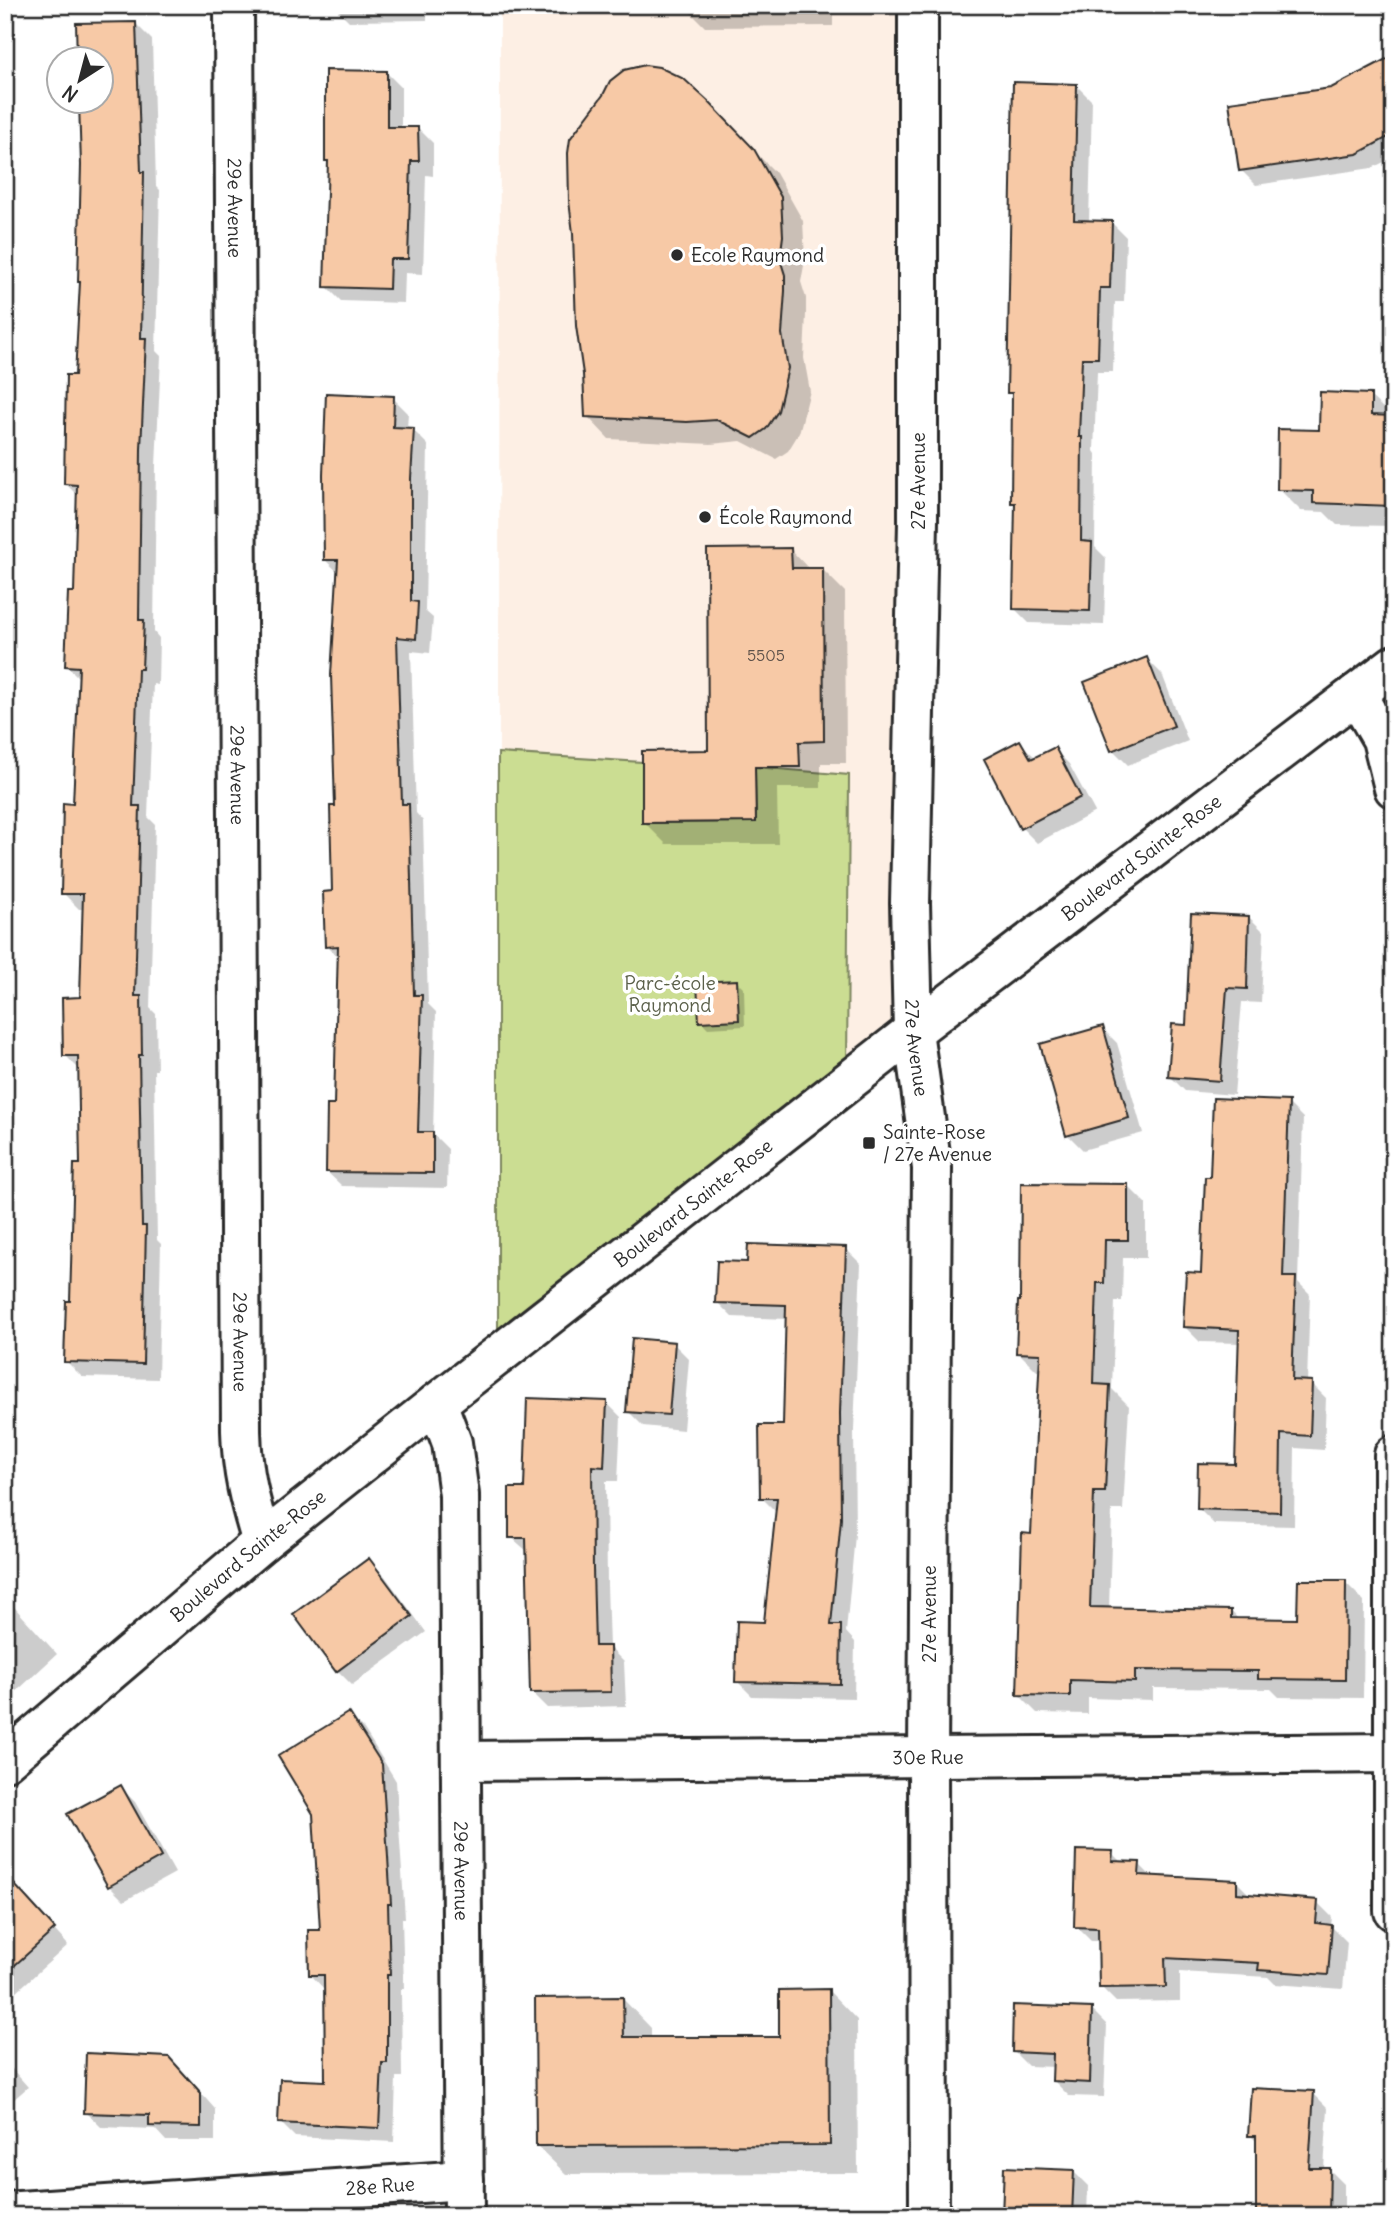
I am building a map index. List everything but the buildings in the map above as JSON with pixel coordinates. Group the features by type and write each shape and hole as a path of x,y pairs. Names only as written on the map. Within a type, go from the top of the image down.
{"street":[{"name":"29e Avenue","path":"234,5 241,1431 242,1466 262,1542"},
{"name":"27e Avenue","path":"918,5 918,522 910,903 913,1031 932,1168 928,1757 929,2216"},
{"name":"Boulevard Sainte-Rose","path":"5,1761 262,1542 437,1403 913,1031 1394,665"},
{"path":"1356,694 1382,739 1394,788"},
{"name":"29e Avenue","path":"437,1403 452,1443 459,1495 464,2198"},
{"path":"1394,1455 1394,1911"},
{"name":"30e Rue","path":"462,1761 1393,1753"},
{"name":"28e Rue","path":"5,2212 464,2198"}],"shaded area":[{"name":"École Raymond","path":"500,5 913,5 910,1022 498,1350"}],"green space":[{"name":"Parc-école Raymond","path":"498,753 642,762 643,823 756,822 755,767 849,775 847,1072 498,1349"}],"place":[{"name":"Ecole Raymond","path":"677,255"},
{"name":"École Raymond","path":"705,517"},
{"name":"Sainte-Rose / 27e Avenue","path":"869,1143"}]}
